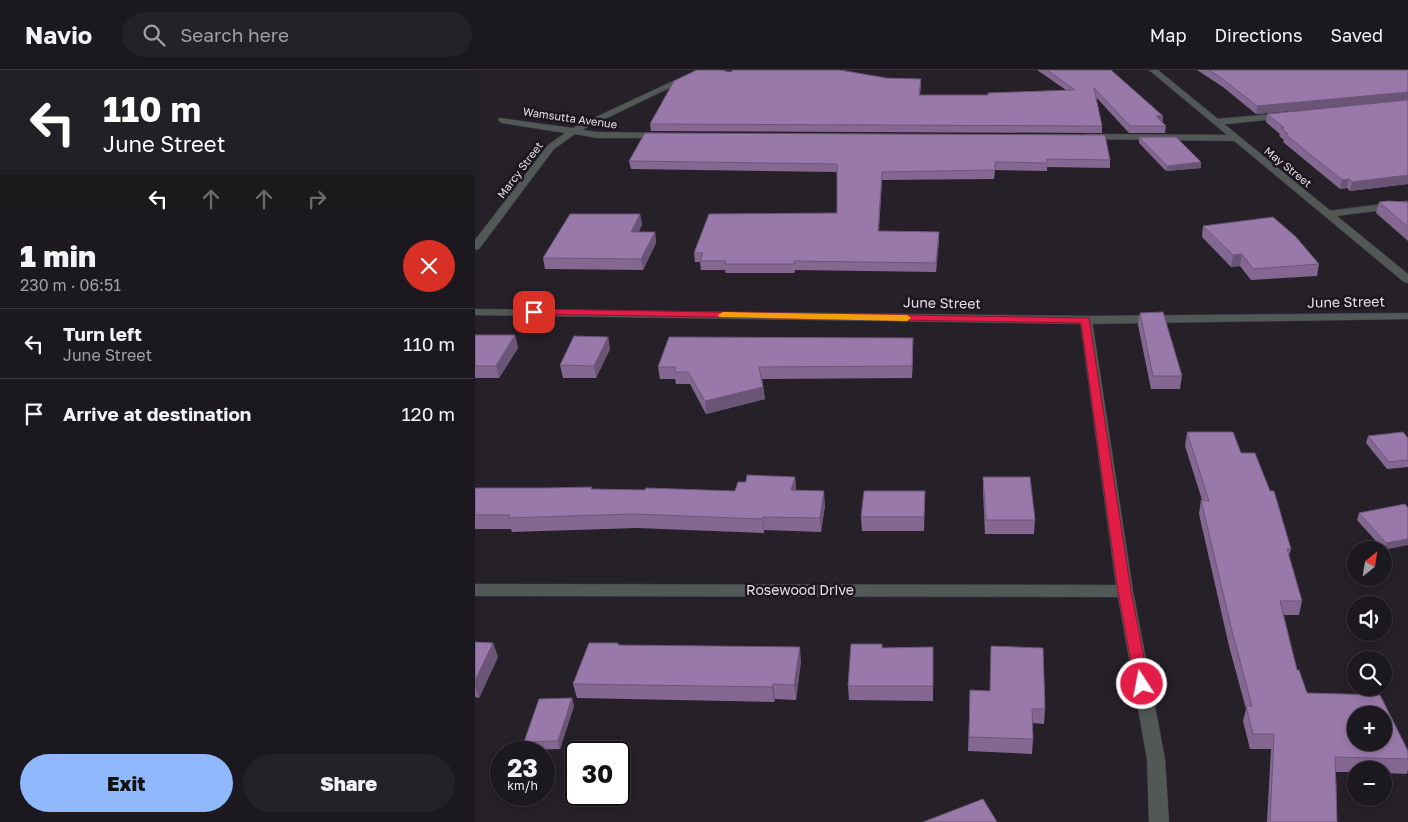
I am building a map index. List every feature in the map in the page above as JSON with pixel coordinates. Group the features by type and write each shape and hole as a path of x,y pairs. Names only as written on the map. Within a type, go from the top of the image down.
{"street":[{"name":"Marcy Street","path":"475,248 551,147 573,131 703,70"},
{"name":"May Street","path":"1153,70 1408,280"},
{"path":"1217,122 1295,115"},
{"name":"Wamsutta Avenue","path":"502,120 610,136 673,136"},
{"path":"1077,137 1235,138"},
{"path":"1328,214 1408,204"},
{"name":"June Street","path":"475,312 1086,320 1408,316"},
{"path":"1086,320 1125,591 1156,759 1159,822"},
{"name":"Rosewood Drive","path":"475,590 1125,591"}],"building":[{"path":"697,70 730,72 734,70 840,70 886,78 921,79 919,95 988,95 988,93 1075,90 1047,70 1111,70 1163,116 1156,116 1166,126 1130,126 1094,88 1102,126 650,124 674,81"},
{"path":"1209,70 1408,70 1408,92 1257,106"},
{"path":"1408,100 1408,175 1352,182 1349,179 1342,180 1285,134 1288,134 1281,128 1284,128 1267,114"},
{"path":"645,133 1105,135 1110,160 1047,159 1047,163 995,162 995,170 882,172 878,231 939,232 936,263 794,261 794,264 725,264 726,261 700,261 703,253 694,253 709,214 837,213 837,164 629,161"},
{"path":"1139,137 1176,137 1201,162 1167,166"},
{"path":"1379,202 1408,202 1408,227"},
{"path":"570,214 640,214 631,232 655,232 641,259 543,258"},
{"path":"1273,217 1296,237 1319,264 1253,269 1242,254 1233,255 1203,226"},
{"path":"1163,312 1182,376 1153,376 1140,313"},
{"path":"475,335 515,335 496,366 475,366"},
{"path":"574,336 608,337 594,366 560,365"},
{"path":"669,337 913,338 912,366 759,367 763,387 705,401 688,372 674,372 676,367 658,367"},
{"path":"1187,432 1233,432 1241,453 1255,453 1270,491 1274,491 1291,549 1287,549 1302,601 1280,601 1297,670 1299,670 1307,693 1380,696 1386,706 1347,706 1347,751 1392,751 1392,719 1408,751 1408,759 1335,757 1337,822 1270,822 1274,734 1253,734 1246,706 1252,706 1201,500 1209,501"},
{"path":"1403,432 1408,438 1408,460 1389,462 1368,436"},
{"path":"747,475 795,477 791,490 824,491 820,518 763,517 762,519 634,514 508,518 510,515 475,515 475,488 592,487 591,489 645,490 646,488 735,491 738,482 746,482"},
{"path":"983,477 1030,477 1035,520 986,520"},
{"path":"864,491 925,491 924,517 861,517"},
{"path":"1405,504 1408,508 1408,539 1384,541 1359,513"},
{"path":"475,642 493,643 475,681"},
{"path":"589,643 800,647 794,685 773,684 772,687 573,684"},
{"path":"851,644 882,644 882,648 933,647 933,686 848,686"},
{"path":"991,646 1043,648 1045,709 1032,709 1033,739 969,737 970,690 990,691"},
{"path":"572,698 558,741 524,741 539,699"},
{"path":"983,799 997,822 923,822"}],"slow traffic":[{"path":"723,315 907,318"}],"route":[{"path":"534,312 1086,320 1125,591 1142,684"}]}
